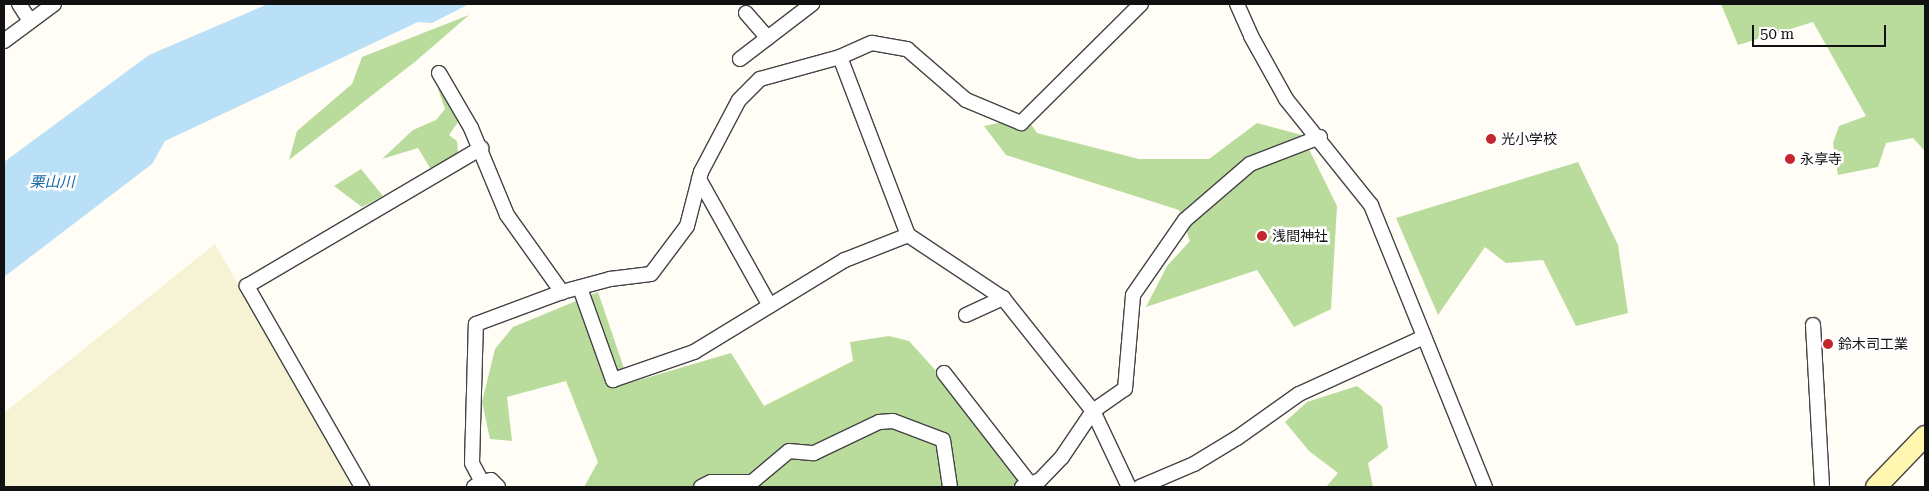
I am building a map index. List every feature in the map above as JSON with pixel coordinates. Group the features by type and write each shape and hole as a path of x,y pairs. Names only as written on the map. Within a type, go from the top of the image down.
{"main road":[{"path":"1876,487 1925,436"}],"street":[{"path":"19,4 30,21"},
{"path":"4,41 54,4"},
{"path":"740,59 812,4"},
{"path":"498,487 491,480 478,484 472,463 476,324 562,292 651,274 688,226 699,178 739,100 760,78 840,57 872,43 906,49 966,100 1020,123 1141,4"},
{"path":"1237,4 1251,36 1286,99 1320,137 1371,205 1485,487"},
{"path":"746,13 768,38"},
{"path":"840,57 908,235 1003,298 1092,411 1129,487"},
{"path":"439,72 481,148 507,215 562,292"},
{"path":"944,372 1026,486 1040,480 1056,463 1092,411 1125,389 1133,296 1186,220 1250,164 1320,137"},
{"path":"362,487 247,286 481,148"},
{"path":"699,178 770,306"},
{"path":"580,288 613,380 673,362 845,260 908,235"},
{"path":"966,315 1003,298"},
{"path":"1813,325 1822,487"},
{"path":"1140,487 1194,464 1237,438 1299,394 1424,337"},
{"path":"701,487 711,482 752,482 789,451 814,454 879,422 893,420 943,440 950,487"}],"shaded area":[{"path":"215,244 355,487 4,487 4,413"}],"green space":[{"path":"1721,4 1925,4 1925,151 1913,138 1886,143 1878,167 1838,175 1833,143 1839,126 1866,116 1813,22 1738,45"},
{"path":"469,15 416,61 289,160 297,131 352,84 362,57"},
{"path":"438,89 464,100 468,108 449,135 457,141 459,165 433,173 418,148 382,159 413,130 436,120 445,109"},
{"path":"1026,117 1037,133 1139,159 1209,159 1257,123 1302,135 1337,206 1331,309 1294,327 1257,270 1146,307 1167,266 1190,241 1179,210 1006,155 984,126"},
{"path":"1578,162 1618,245 1628,313 1576,326 1543,260 1506,263 1485,247 1438,315 1396,218"},
{"path":"361,169 383,196 362,207 334,186"},
{"path":"598,292 629,383 731,353 764,406 853,361 850,342 889,336 909,341 1041,487 584,487 598,462 566,381 507,397 512,441 490,439 482,402 495,349 513,327"},
{"path":"1357,386 1382,406 1388,448 1368,463 1373,487 1326,487 1338,473 1309,451 1285,422 1307,402"}],"water":[{"name":"栗山川","path":"268,4 469,4 432,23 418,22 165,141 152,164 4,277 4,162 149,55"}],"place":[{"name":"光小学校","path":"1491,139"},
{"name":"永享寺","path":"1790,159"},
{"name":"浅間神社","path":"1262,236"},
{"name":"鈴木司工業","path":"1828,344"}]}
